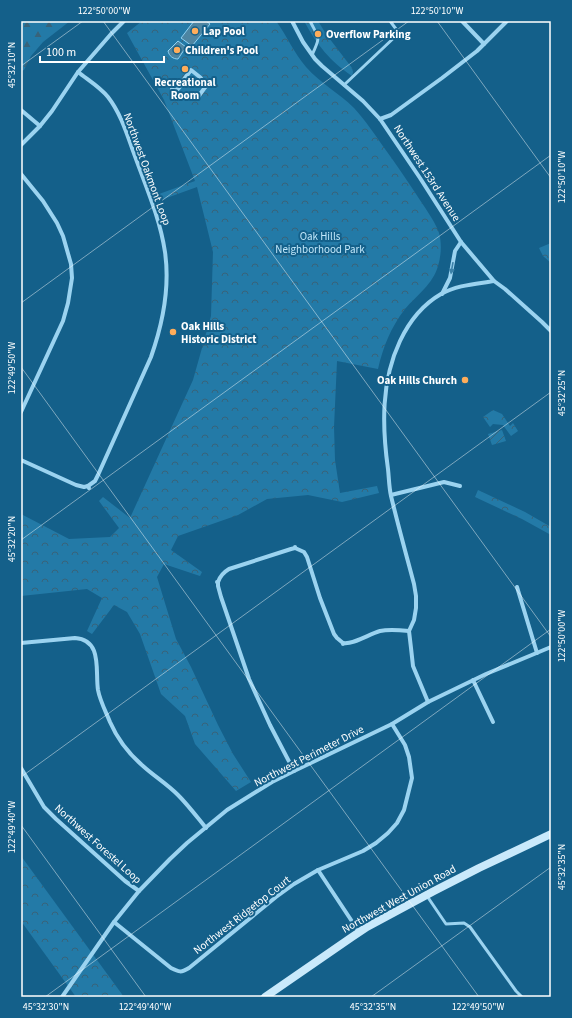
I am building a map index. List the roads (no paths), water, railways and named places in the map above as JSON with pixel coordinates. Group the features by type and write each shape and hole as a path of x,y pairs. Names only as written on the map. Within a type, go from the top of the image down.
{"street":[{"path":"21,145 40,126 52,111 78,72 124,21"},
{"name":"Northwest 153rd Avenue","path":"292,21 312,55 322,66 363,101 380,119 461,242 494,281 505,289 551,331"},
{"path":"462,21 484,44"},
{"path":"380,119 391,115 458,66 484,44 507,21"},
{"path":"191,70 201,78 206,86 198,97 182,95 178,97 172,90 174,91 178,89 191,70"},
{"name":"Northwest Oakmont Loop","path":"21,460 76,486 88,487 95,481 139,385 156,343 165,306 167,269 165,251 151,200 122,121 106,94 78,72"},
{"path":"21,110 40,126"},
{"path":"21,174 43,201 57,222 71,264 72,278 68,303 63,321 21,412"},
{"path":"441,294 450,278 455,251 461,242"},
{"path":"428,702 413,666 409,630 414,620 416,596 391,495 386,456 384,414 390,369 395,351 403,334 413,319 427,304 441,294 458,287 494,281"},
{"path":"391,495 444,482 460,486"},
{"path":"294,771 270,725 249,679 221,597 218,586 220,577 229,569 295,547 304,552 307,557 320,598 334,634 343,643 349,643 370,634 384,631 409,630"},
{"path":"517,587 537,653"},
{"path":"21,643 81,638 86,640 92,646 95,654 98,691 112,726 125,747 142,765 178,795 206,828"},
{"name":"Northwest Perimeter Drive","path":"62,997 114,922 139,891 170,859 227,810 267,785 392,724 428,702 473,680 551,647"},
{"path":"473,680 493,722"},
{"name":"Northwest Ridgetop Court","path":"114,922 171,968 178,972 183,972 294,884 318,870 363,851 376,843 397,823 404,810 412,778 409,757 405,745 392,724"},
{"name":"Northwest Forestel Loop","path":"21,768 44,807 56,820 125,881 139,891"},
{"name":"Northwest West Union Road","path":"266,997 359,932 426,895 551,834"},
{"path":"318,870 359,932"}],"lane":[{"path":"310,21 318,37 318,41 312,55"},
{"path":"344,85 399,32 390,21"},
{"path":"426,895 446,924 464,923 470,927 516,991 522,997"}],"place":[{"name":"Lap Pool","path":"195,31"},
{"name":"Overflow Parking","path":"318,34"},
{"name":"Children's Pool","path":"177,50"},
{"name":"Recreational Room","path":"185,69"},
{"name":"Oak Hills Historic District","path":"173,332"},
{"name":"Oak Hills Church","path":"465,380"}],"park label":[{"name":"Oak Hills Neighborhood Park","path":"320,242"}]}
